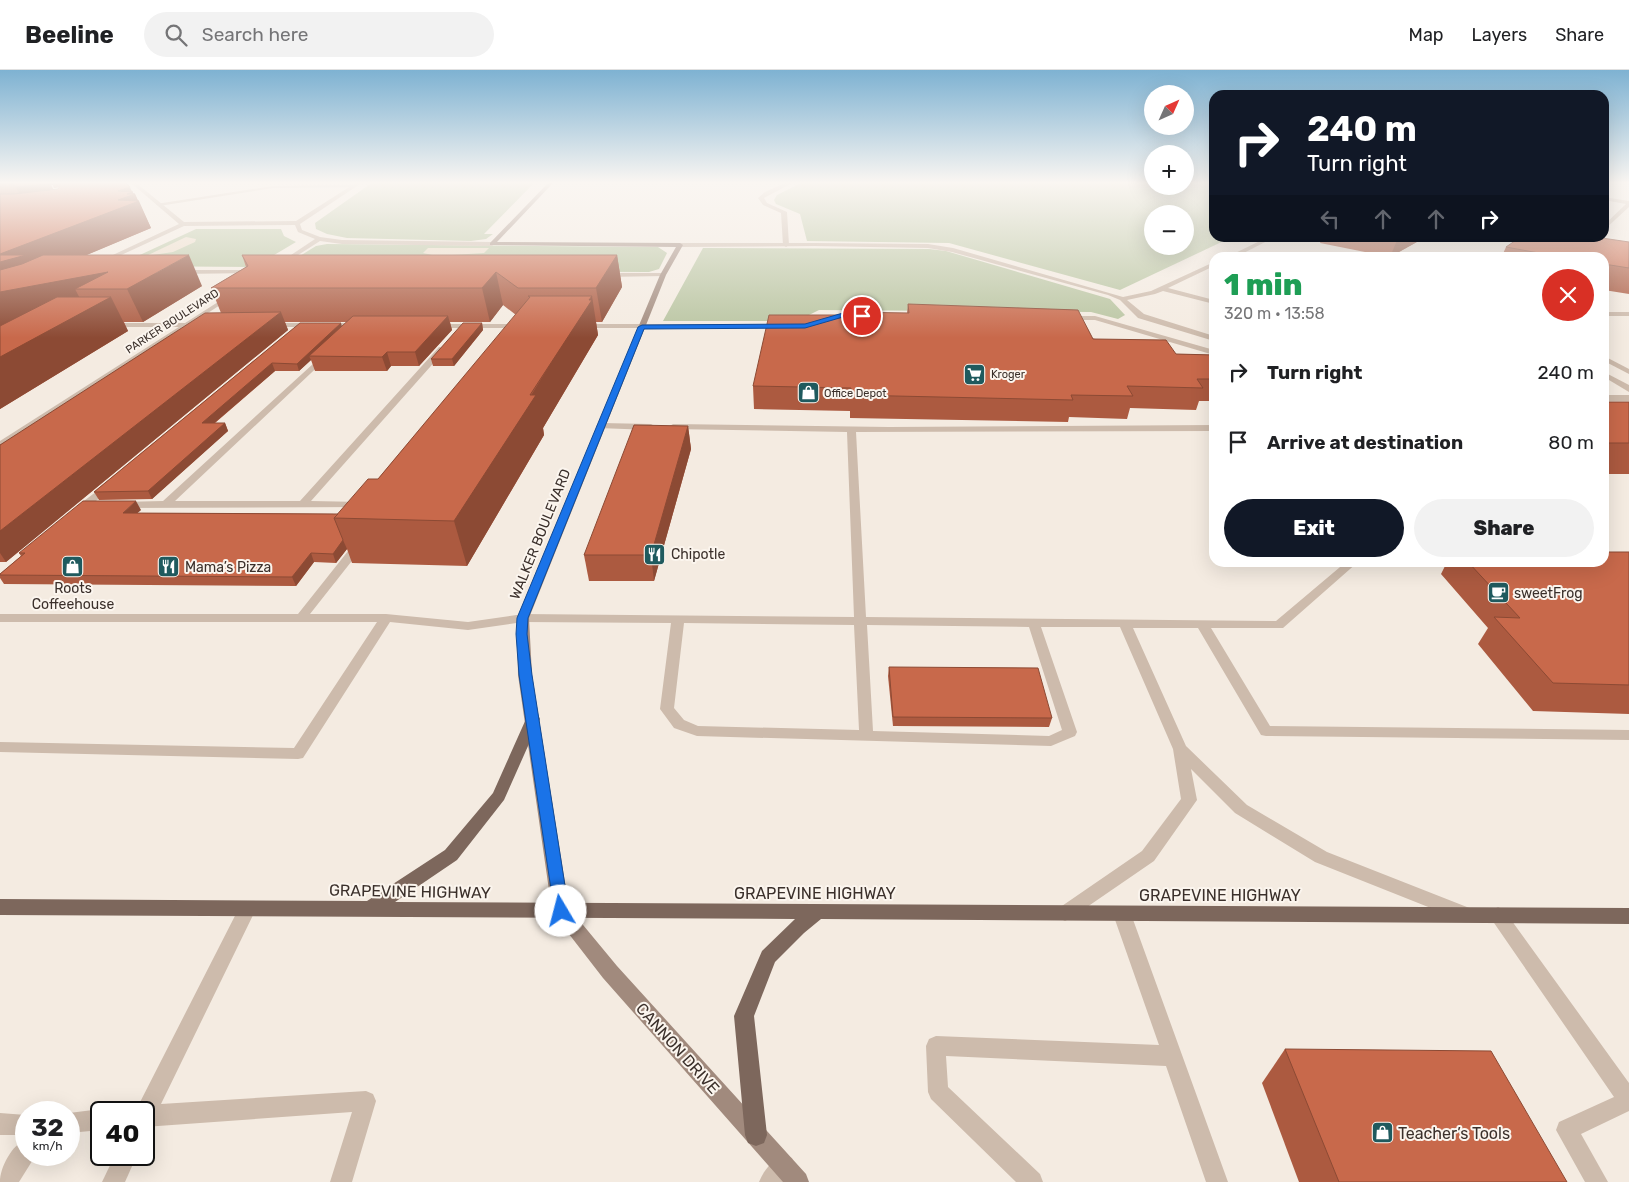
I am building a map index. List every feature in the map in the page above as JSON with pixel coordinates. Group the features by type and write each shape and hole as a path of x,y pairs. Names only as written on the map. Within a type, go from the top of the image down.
{"main road":[{"path":"370,909 451,855 499,796 533,719"},
{"name":"GRAPEVINE HIGHWAY","path":"0,908 1629,916"},
{"path":"756,1135 744,1016 768,957 798,927 817,912"}],"street":[{"path":"99,264 162,234"},
{"path":"307,234 319,239 372,243 941,247 1122,299 1141,316 1209,337"},
{"path":"492,244 502,234"},
{"path":"785,234 786,245"},
{"path":"275,268 319,239"},
{"path":"1241,252 1262,242"},
{"name":"WALKER BOULEVARD","path":"561,911 526,675 522,634 523,618 663,275 680,245"},
{"path":"1122,299 1163,289 1209,266"},
{"path":"170,272 258,275 251,283"},
{"path":"591,274 663,275"},
{"path":"1163,289 1209,301"},
{"name":"PARKER BOULEVARD","path":"0,445 235,293"},
{"path":"1609,314 1629,314"},
{"path":"1056,318 1095,318 1209,352"},
{"path":"97,326 204,325"},
{"path":"262,325 357,328"},
{"path":"286,338 301,325"},
{"path":"423,326 455,333 522,329"},
{"path":"576,326 795,326"},
{"path":"302,504 455,333"},
{"path":"166,504 335,345"},
{"path":"1609,361 1629,372"},
{"path":"1609,377 1629,389"},
{"path":"1609,398 1629,398"},
{"path":"601,426 851,429 1209,428"},
{"path":"851,429 866,736"},
{"path":"69,518 114,480"},
{"path":"84,505 370,505"},
{"path":"301,618 366,536"},
{"path":"0,618 386,618 468,626 523,618 1279,625 1347,567"},
{"path":"0,747 298,754 386,618"},
{"path":"678,620 666,709 679,724 697,731 1051,741 1070,732 1034,623"},
{"path":"1065,914 1148,856 1189,800 1180,749 1125,624"},
{"path":"1202,624 1266,732 1629,735"},
{"path":"1180,749 1240,809 1321,857 1472,916"},
{"path":"151,1101 247,909"},
{"name":"CANNON DRIVE","path":"561,911 610,972 756,1135 784,1177"},
{"path":"1122,914 1217,1182"},
{"path":"1498,916 1628,1101 1567,1130 1597,1182"},
{"path":"1032,1182 938,1092 936,1046 1173,1056"},
{"path":"155,1115 366,1101 341,1182"},
{"path":"0,1124 15,1125"},
{"path":"6,1182 16,1166"},
{"path":"113,1182 121,1166"}],"green space":[{"path":"185,234 283,234 296,242 254,267 116,266"},
{"path":"327,234 493,234 486,239 471,241 347,238"},
{"path":"805,234 1144,234 1144,255 1194,255 1194,234 1209,234 1209,242 1222,242 1120,290 949,243 807,241"},
{"path":"327,244 658,247 667,253 659,269 649,272 408,271 282,267 316,246"},
{"path":"703,248 929,249 946,251 1110,299 1125,315 1118,319 1091,312 819,310 797,321 663,321"}],"shaded area":[{"path":"186,237 196,239 195,242 173,252 146,256"},
{"path":"428,248 489,248 484,253 437,256 423,253"}],"building":[{"path":"0,234 53,234 0,254"},
{"path":"1609,239 1629,242 1629,268 1609,265 1609,252 1533,252 1506,247 1513,242 1609,242"},
{"path":"0,255 26,255 0,262"},
{"path":"43,255 189,255 127,289 75,289 108,272 0,292 0,270 22,264"},
{"path":"242,255 617,255 596,288 518,288 496,272 482,288 211,288 248,266"},
{"path":"528,296 592,296 589,300 592,300 530,395 536,395 454,521 334,518 368,479 378,479 530,297"},
{"path":"57,297 111,297 0,357 0,326"},
{"path":"908,304 1078,310 1093,339 1166,340 1176,354 1209,355 1209,379 1197,379 1203,388 1127,386 1133,396 1071,395 1073,400 851,395 851,388 753,386 769,315 846,315 846,312 909,313"},
{"path":"281,312 0,531 0,445 205,313"},
{"path":"353,316 448,316 415,352 387,352 382,357 309,356"},
{"path":"300,323 341,323 297,364 272,363 202,423 225,423 148,491 94,492"},
{"path":"463,323 482,323 452,359 431,359"},
{"path":"1609,402 1629,402 1629,443 1609,443"},
{"path":"634,425 688,426 651,555 584,555"},
{"path":"83,501 136,501 123,513 338,514 334,518 343,540 333,554 311,553 292,577 0,575 25,553 19,553"},
{"path":"1609,552 1629,552 1629,685 1553,683 1494,617 1520,618 1473,567 1609,567"},
{"path":"889,667 1038,668 1052,718 893,717"},
{"path":"1285,1049 1491,1051 1567,1182 1339,1182"}],"place":[{"name":"Kroger","path":"975,374"},
{"name":"Office Depot","path":"808,393"},
{"name":"Chipotle","path":"655,554"},
{"name":"Roots Coffeehouse","path":"73,566"},
{"name":"Mama’s Pizza","path":"169,567"},
{"name":"sweetFrog","path":"1498,593"},
{"name":"Teacher’s Tools","path":"1382,1133"}],"route":[{"path":"561,911 526,675 522,634 523,618 642,327 805,326 843,315 862,316"}]}
